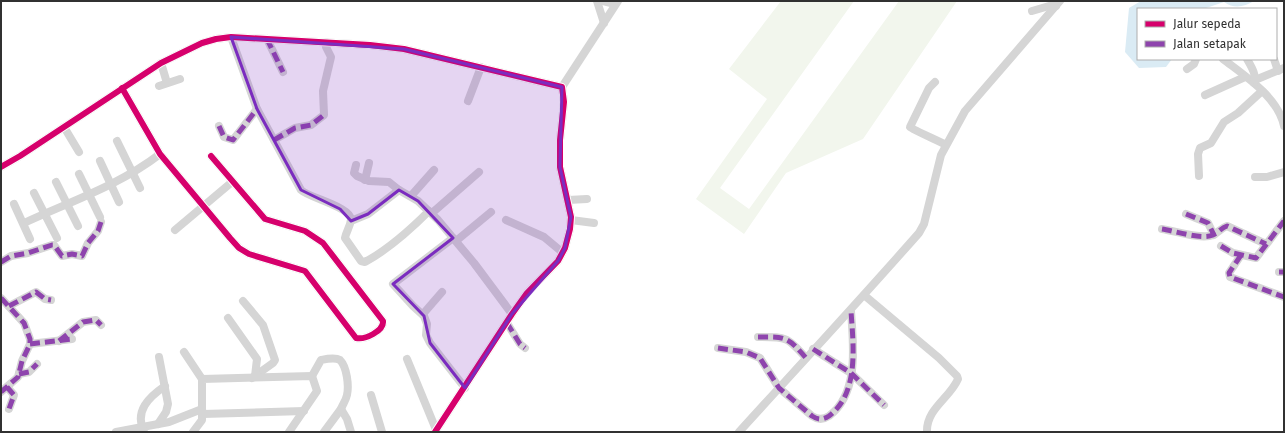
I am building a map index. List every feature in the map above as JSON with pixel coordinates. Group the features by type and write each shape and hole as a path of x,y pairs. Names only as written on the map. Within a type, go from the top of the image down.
{"street":[{"path":"597,1 604,23"},
{"path":"436,432 512,314 534,285 558,261 562,252 568,236 571,220 560,167 560,140 564,102 562,88 617,2 603,1"},
{"path":"1032,11 1058,4"},
{"path":"739,432 813,349 851,311 922,229 941,155 965,111 1058,4"},
{"path":"1,167 161,64 202,43 231,37 326,42 404,49 562,88"},
{"path":"231,37 257,109 301,190 309,196 322,200 349,215 351,221 346,235 346,240 361,261 365,262 380,254 479,172"},
{"path":"267,39 283,72"},
{"path":"274,140 295,128 311,125 324,115 324,91 331,58 326,47 326,42"},
{"path":"1187,69 1194,64 1196,60"},
{"path":"1224,60 1245,77 1254,82 1278,111 1284,126"},
{"path":"1247,60 1254,82"},
{"path":"1254,82 1281,69 1275,60"},
{"path":"161,64 167,83"},
{"path":"468,101 481,67"},
{"path":"1205,95 1245,77"},
{"path":"159,86 180,79"},
{"path":"935,82 929,88 910,127 913,130 927,135 946,145"},
{"path":"122,88 160,154 202,207 244,251 306,272 356,338 361,338 379,330 383,324 383,320 326,246 310,233 265,219 211,156"},
{"path":"1199,176 1198,154 1200,148 1211,143 1224,122 1238,113 1262,91"},
{"path":"219,126 224,136 233,140 257,109"},
{"path":"64,127 79,152"},
{"path":"117,141 140,188"},
{"path":"24,223 111,184 133,172 160,154"},
{"path":"100,161 119,202"},
{"path":"365,180 370,163"},
{"path":"356,165 354,174 372,182 387,181 399,190 411,196 430,212 512,314"},
{"path":"411,196 434,170"},
{"path":"1255,177 1267,177 1284,172"},
{"path":"1,262 11,256 28,253 52,245 54,245 62,256 72,254 82,256 88,243 98,231 100,220 79,174"},
{"path":"56,182 78,226"},
{"path":"175,230 232,182"},
{"path":"351,221 368,214 399,190"},
{"path":"34,193 57,238"},
{"path":"568,200 587,199"},
{"path":"14,204 30,239"},
{"path":"465,388 430,343 426,335 427,320 423,314 413,306 393,284 491,212"},
{"path":"1186,214 1208,223 1214,235"},
{"path":"506,220 544,237 562,252"},
{"path":"571,220 594,223"},
{"path":"1221,246 1241,256 1256,258 1284,221"},
{"path":"1162,229 1199,236 1214,235 1227,226 1266,244"},
{"path":"1241,256 1229,273 1230,277 1284,297"},
{"path":"9,306 37,292 45,300 51,300"},
{"path":"423,314 442,292"},
{"path":"864,295 939,358 957,376 958,380 953,388 935,409 929,422 927,432"},
{"path":"1,298 26,326 30,344 22,361 19,374 4,389 14,395 9,409"},
{"path":"243,302 262,324 275,358 273,363 254,377"},
{"path":"718,348 757,356 764,361 779,388 807,413 819,420 828,416 840,403 851,373 853,344 851,311"},
{"path":"228,318 256,359 254,377"},
{"path":"59,340 83,322 96,320 101,325"},
{"path":"507,323 520,344 525,348"},
{"path":"758,338 788,340 794,344 806,358"},
{"path":"30,344 72,339"},
{"path":"813,349 851,373 884,406"},
{"path":"184,352 202,379 201,423 193,432"},
{"path":"158,424 168,408 159,357"},
{"path":"312,376 322,360 336,359 341,361 346,375 348,389 346,400 324,432"},
{"path":"408,359 436,432"},
{"path":"19,374 29,372 37,364"},
{"path":"202,379 312,376"},
{"path":"291,431 317,391 312,376"},
{"path":"143,429 144,404 165,386"},
{"path":"371,394 382,432"},
{"path":"341,409 347,419 351,432"},
{"path":"116,432 143,429 202,412 304,411"}],"highlighted area":[{"path":"231,37 404,49 562,87 560,167 571,217 565,248 558,261 512,314 465,388 430,343 424,316 393,284 453,238 418,201 399,190 368,214 351,221 340,209 301,190 257,109"}],"shaded area":[{"path":"781,1 854,1 720,188 749,209 899,1 957,1 863,139 786,173 744,234 696,199 767,99 729,69"},
{"path":"1141,1 1254,1 1246,5 1239,6 1232,6 1224,2 1206,8 1137,8 1137,60 1171,60 1166,67 1139,68 1125,52 1129,8"}],"marked path":[{"path":"267,39 283,72"},
{"path":"219,126 224,137 233,140 257,109"},
{"path":"274,140 295,128 311,125 324,115"},
{"path":"1186,214 1208,223 1214,235"},
{"path":"1221,246 1233,253 1256,258 1284,221"},
{"path":"1,262 11,256 28,253 52,245 54,245 62,256 72,254 82,256 88,243 98,231 101,222"},
{"path":"1162,229 1195,236 1208,236 1215,234 1227,226 1266,244"},
{"path":"1241,255 1229,273 1230,277 1284,297"},
{"path":"1279,272 1284,272"},
{"path":"9,306 36,292 45,299 51,300"},
{"path":"1,298 24,323 30,339 30,344 22,361 18,377 1,392"},
{"path":"718,348 746,352 760,358 779,388 812,416 818,419 825,418 839,406 846,394 850,381 853,352 851,311"},
{"path":"59,341 83,322 96,320 101,325"},
{"path":"507,323 520,344 525,348"},
{"path":"758,337 775,337 785,339 794,345 806,358"},
{"path":"30,344 72,339"},
{"path":"813,349 851,373 884,405"},
{"path":"19,374 29,372 37,364"},
{"path":"7,387 14,395 9,409"}],"cycle path":[{"path":"1,167 161,63 202,43 216,39 231,37 370,45 404,49 562,87 564,102 560,140 560,167 571,217 570,229 565,248 558,261 527,293 512,314 435,432"},
{"path":"122,88 160,154 239,248 249,254 305,271 356,338 364,338 377,331 382,325 383,321 323,243 305,231 265,219 211,156"}]}
